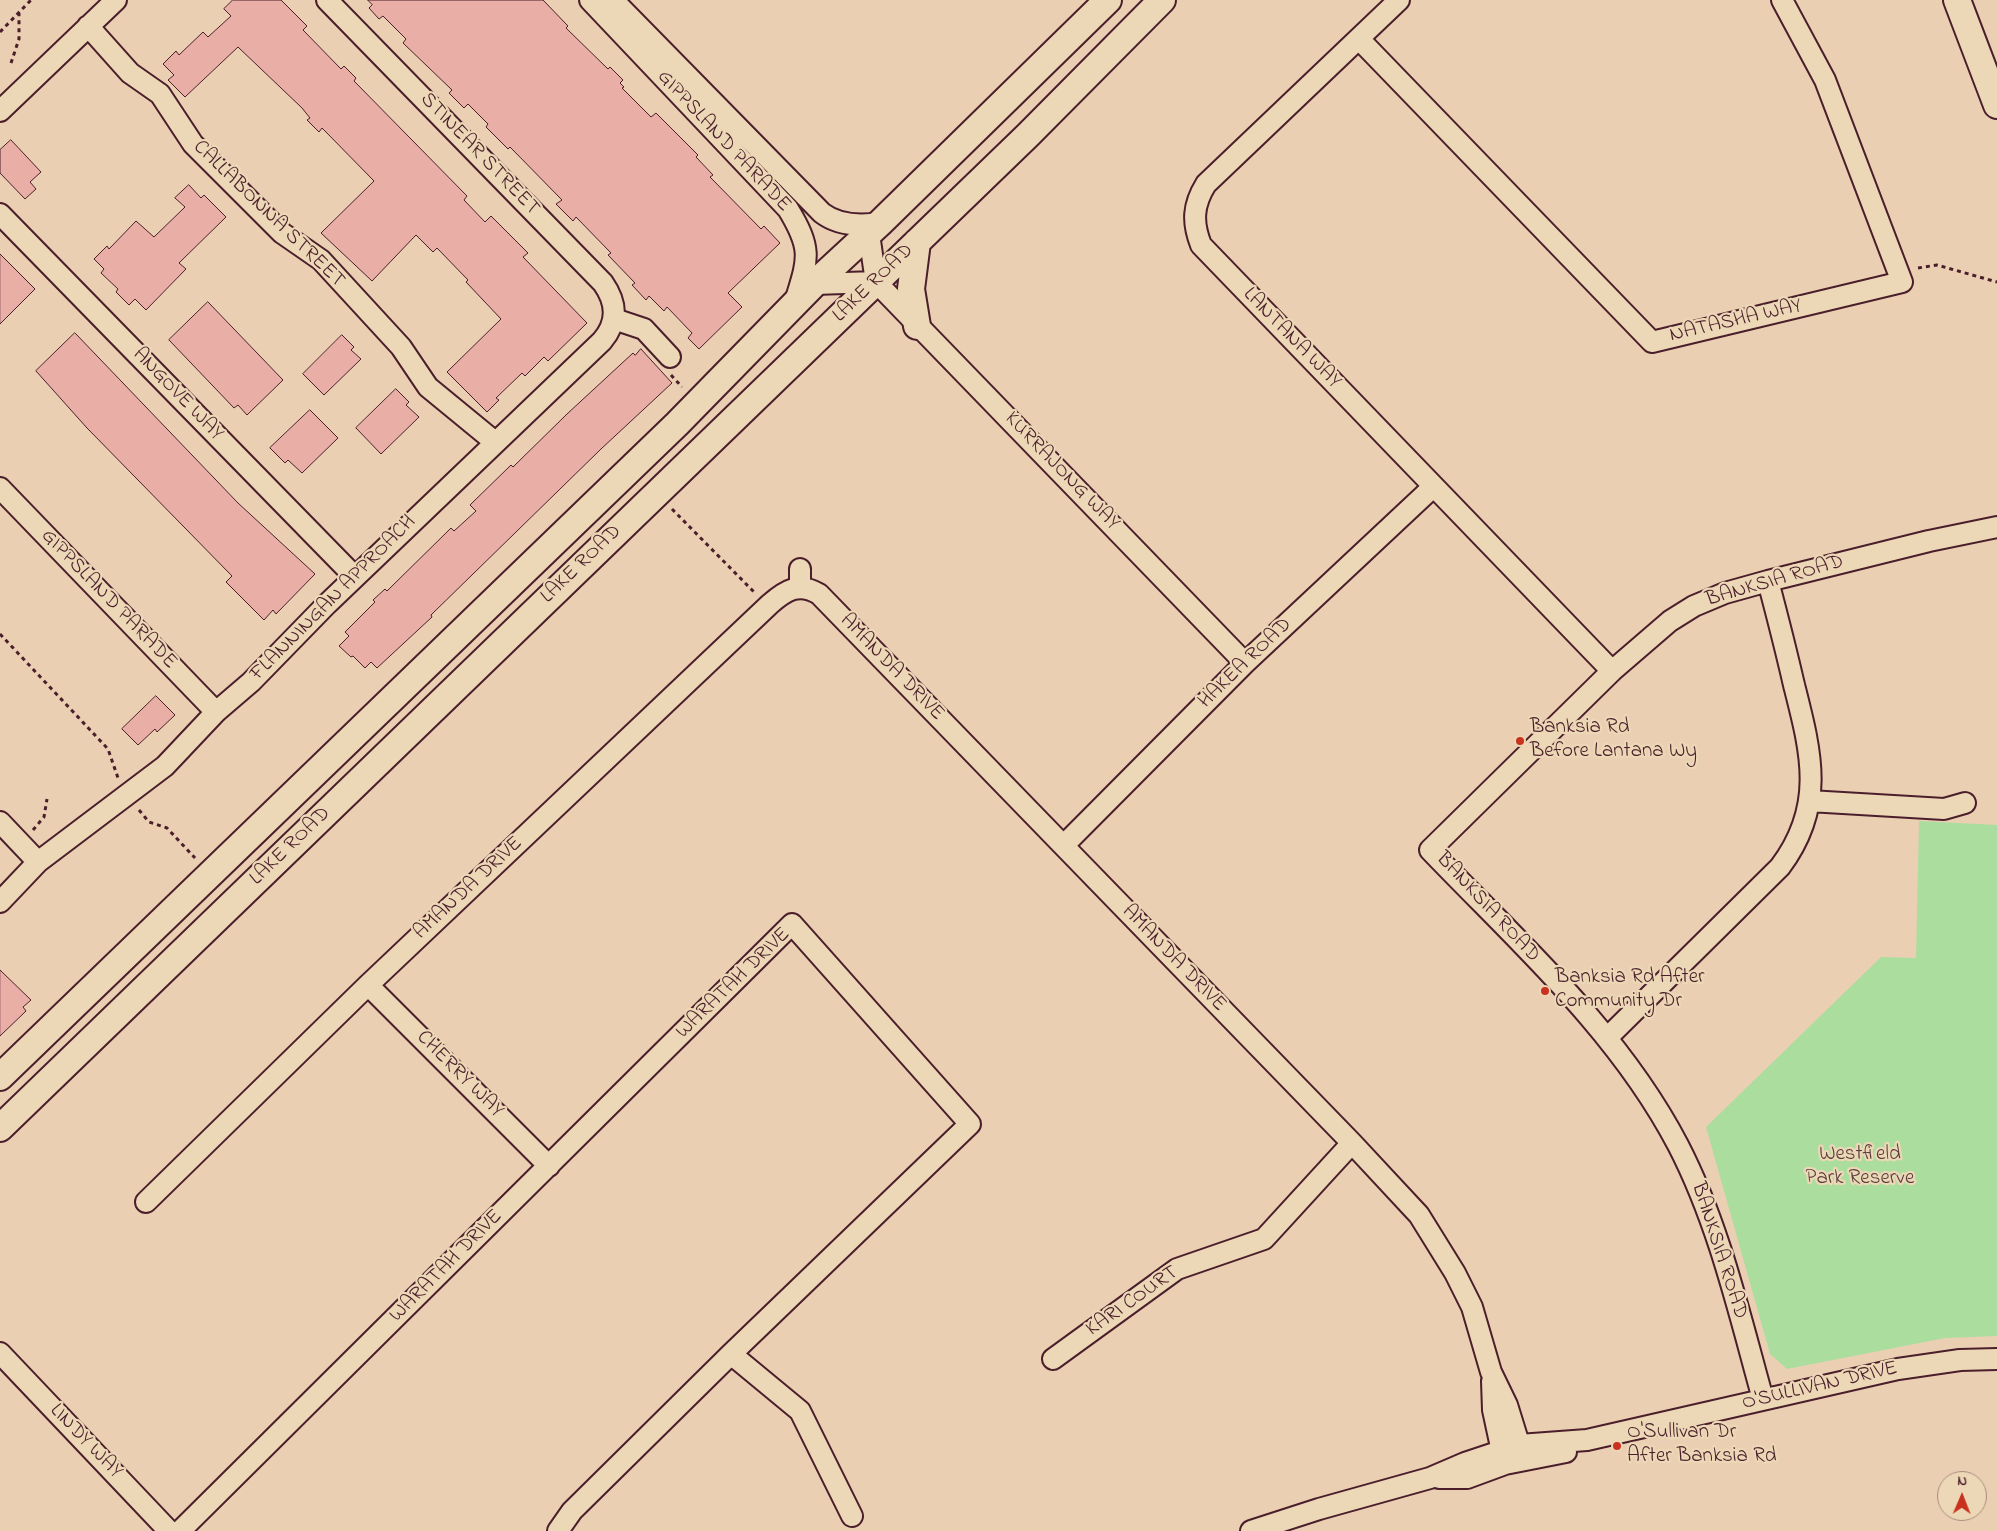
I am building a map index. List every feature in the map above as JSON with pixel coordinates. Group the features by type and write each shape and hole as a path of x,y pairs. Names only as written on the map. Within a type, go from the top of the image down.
{"main road":[{"name":"LAKE ROAD","path":"0,1076 677,424 814,284 875,229 1108,0"},
{"name":"LAKE ROAD","path":"0,1128 876,282 1162,0"},
{"path":"1957,0 1997,105"},
{"path":"917,242 911,289 917,326"}],"street":[{"path":"0,111 116,0"},
{"name":"STINEAR STREET","path":"327,0 603,283 614,302 614,319"},
{"name":"GIPPSLAND PARADE","path":"590,0 788,210 804,238 807,254 795,304"},
{"name":"GIPPSLAND PARADE","path":"613,0 822,213 843,223 862,225 875,229"},
{"name":"LANTANA WAY","path":"1399,0 1206,184 1197,199 1194,216 1195,231 1201,245 1612,672"},
{"path":"1782,0 1825,80 1899,272"},
{"name":"CALLABONNA STREET","path":"88,26 130,73 160,94 193,144 282,233 321,260 401,348 428,387 495,442"},
{"name":"NATASHA WAY","path":"1359,38 1652,342 1902,282 1899,272"},
{"name":"ANGOVE WAY","path":"0,214 355,577"},
{"path":"814,284 876,282 875,229"},
{"name":"KURRAJONG WAY","path":"876,282 1244,664"},
{"path":"614,319 644,329 668,363"},
{"name":"FLANNINGAN APPROACH","path":"0,902 38,862 153,778 188,744 216,712 251,682 355,577 602,341 612,327 614,319"},
{"name":"HAKEA ROAD","path":"1064,845 1244,664 1433,486"},
{"name":"GIPPSLAND PARADE","path":"0,488 216,712"},
{"name":"BANKSIA ROAD","path":"1763,1399 1713,1225 1703,1198 1673,1136 1633,1074 1589,1016 1430,850 1612,672 1670,621 1694,606 1724,593 1768,580 1929,541 1997,527"},
{"name":"AMANDA DRIVE","path":"146,1202 368,985 770,604 800,578 819,594 1064,845 1352,1143 1419,1215 1433,1235 1472,1307 1491,1372 1493,1410 1512,1454"},
{"path":"1607,1038 1780,867 1801,833 1810,802 1812,783 1809,743 1768,580"},
{"path":"1810,802 1944,809 1965,803"},
{"path":"0,822 38,862"},
{"name":"WARATAH DRIVE","path":"180,1531 792,924 970,1124 731,1354 572,1511 558,1531"},
{"name":"CHERRY WAY","path":"368,985 549,1166"},
{"name":"KARI COURT","path":"1053,1359 1177,1269 1264,1239 1352,1143"},
{"name":"LINDY WAY","path":"0,1353 169,1531"},
{"path":"731,1354 800,1411 852,1516"},
{"name":"O'SULLIVAN DRIVE","path":"1251,1531 1319,1509 1430,1478 1467,1478 1512,1454 1562,1454 1586,1440 1905,1367 1960,1360 1997,1359"}],"path":[{"path":"0,32 31,0"},
{"path":"11,62 19,39 19,12"},
{"path":"1899,272 1937,265 1997,282"},
{"path":"668,363 686,391"},
{"path":"667,503 758,597"},
{"path":"0,634 108,749 120,780"},
{"path":"28,834 44,816 47,799"},
{"path":"137,807 149,822 166,828 198,862"}],"green space":[{"name":"Westfield Park Reserve","path":"1919,821 1997,825 1997,1336 1945,1338 1787,1369 1770,1354 1706,1127 1881,957 1916,958"}],"building":[{"path":"233,0 281,0 307,26 303,30 341,69 344,66 356,78 354,81 467,196 464,200 485,222 491,216 528,253 523,257 587,323 548,361 544,357 525,376 522,373 496,398 499,400 487,412 447,372 501,319 466,282 468,280 437,248 433,252 416,235 372,281 321,233 374,181 322,128 319,132 307,120 310,118 302,108 238,47 185,97 168,80 174,75 163,64 176,51 179,55 203,32 208,37 231,16 224,9"},
{"path":"368,0 543,0 568,26 566,28 608,69 610,67 623,80 620,83 624,87 622,88 651,117 656,113 698,155 696,157 713,175 710,177 761,229 764,226 780,243 728,293 742,307 699,349 688,338 692,333 667,307 664,311 649,296 646,300 632,285 635,283 608,255 611,253 576,217 573,221 556,204 562,200 510,147 508,149 486,127 488,124 468,104 464,108 449,93 452,90 403,43 406,39 383,16 379,19 369,8 372,5"},
{"path":"11,140 41,172 30,182 36,189 25,199 0,173 0,150"},
{"path":"189,185 201,198 204,195 226,217 179,263 186,269 146,310 135,299 129,305 116,292 118,289 101,273 104,269 94,259 107,246 109,249 136,221 154,237 185,207 175,198"},
{"path":"0,254 35,289 0,324"},
{"path":"208,302 283,380 247,415 238,405 234,408 169,340"},
{"path":"75,333 238,503 315,574 276,614 273,610 264,620 226,582 232,576 87,428 36,371"},
{"path":"342,335 354,347 351,350 361,359 324,395 303,374"},
{"path":"641,349 672,383 601,449 431,615 432,617 377,668 371,662 365,668 339,646 349,636 345,632 375,602 373,600 385,589 387,591 451,528 454,531 476,511 470,505 511,465 513,467 633,353 635,355"},
{"path":"396,389 409,402 406,405 419,417 381,454 356,428"},
{"path":"310,410 338,438 302,473 288,460 285,463 270,448"},
{"path":"156,696 175,715 157,732 155,729 138,745 122,729"},
{"path":"0,970 31,1000 23,1007 26,1011 0,1036"}],"place":[{"name":"Banksia Rd Before Lantana Wy","path":"1520,741"},
{"name":"Banksia Rd After Community Dr","path":"1545,991"},
{"name":"O'Sullivan Dr After Banksia Rd","path":"1617,1446"}]}
